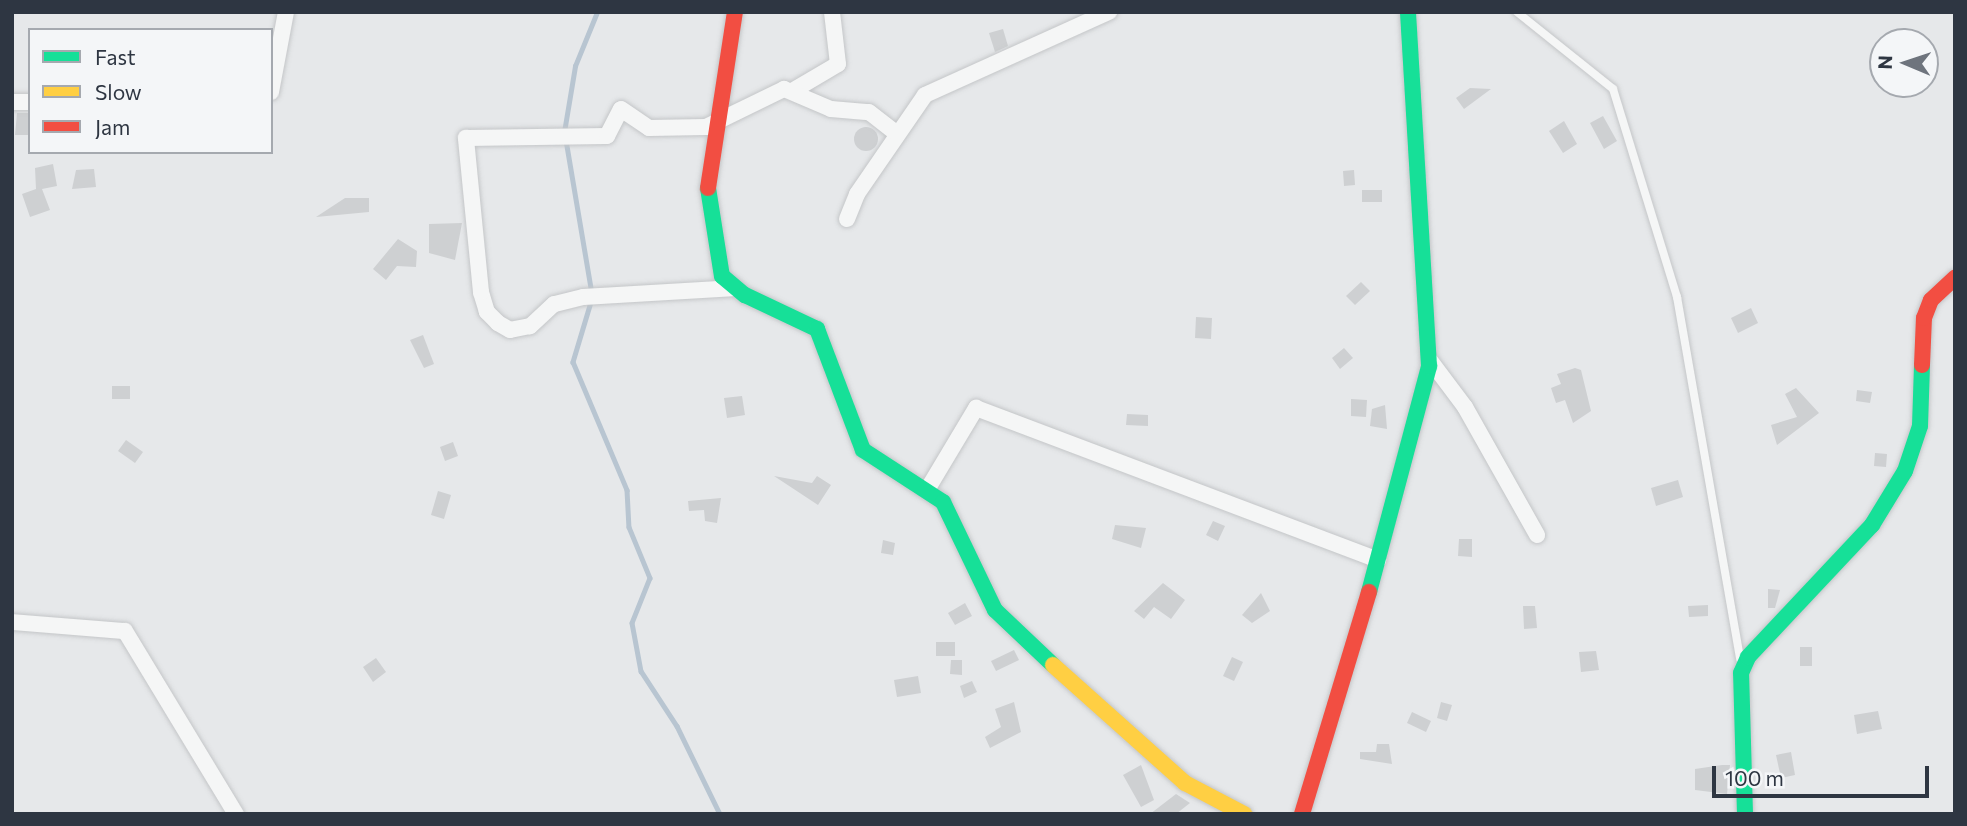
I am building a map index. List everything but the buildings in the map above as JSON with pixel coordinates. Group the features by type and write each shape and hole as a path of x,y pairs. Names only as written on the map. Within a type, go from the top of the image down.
{"street":[{"path":"273,81 286,12"},
{"path":"734,12 708,211 715,262 736,288 817,329 863,450 927,490 959,530 995,610 1142,748 1185,783 1244,814"},
{"path":"736,288 583,297 554,304 530,326 510,330 487,312 481,292 466,138 607,136 621,109 661,130 718,123 776,92 794,90 838,64 832,12"},
{"path":"847,219 897,134 925,95 1109,12"},
{"path":"1302,814 1378,560 1429,359 1408,12"},
{"path":"794,90 831,109 869,112 897,134"},
{"path":"1745,814 1741,673 1748,657 1872,525 1906,471 1920,426 1924,318 1931,300 1955,278"},
{"path":"1429,359 1465,407 1537,535"},
{"path":"927,490 976,408 1378,560"},
{"path":"12,622 125,631 236,814"}],"lane":[{"path":"1517,12 1613,89 1677,297 1741,673"}],"waterway":[{"path":"564,132 575,66 597,12"},
{"path":"566,140 592,293"},
{"path":"591,302 573,362 627,490 629,527 650,578 632,623 641,671 677,726 720,814"}],"traffic: fast":[{"path":"1369,592 1429,366 1408,12"},
{"path":"708,188 722,276 745,295 817,329 863,450 943,502 995,610 1053,665"},
{"path":"1745,814 1741,673 1748,657 1872,525 1905,471 1920,426 1922,365"}],"traffic: slow":[{"path":"1053,665 1185,783 1244,814"}],"traffic: jam":[{"path":"708,188 735,12"},
{"path":"1922,365 1924,318 1931,300 1955,278"},
{"path":"1302,814 1369,592"}]}
